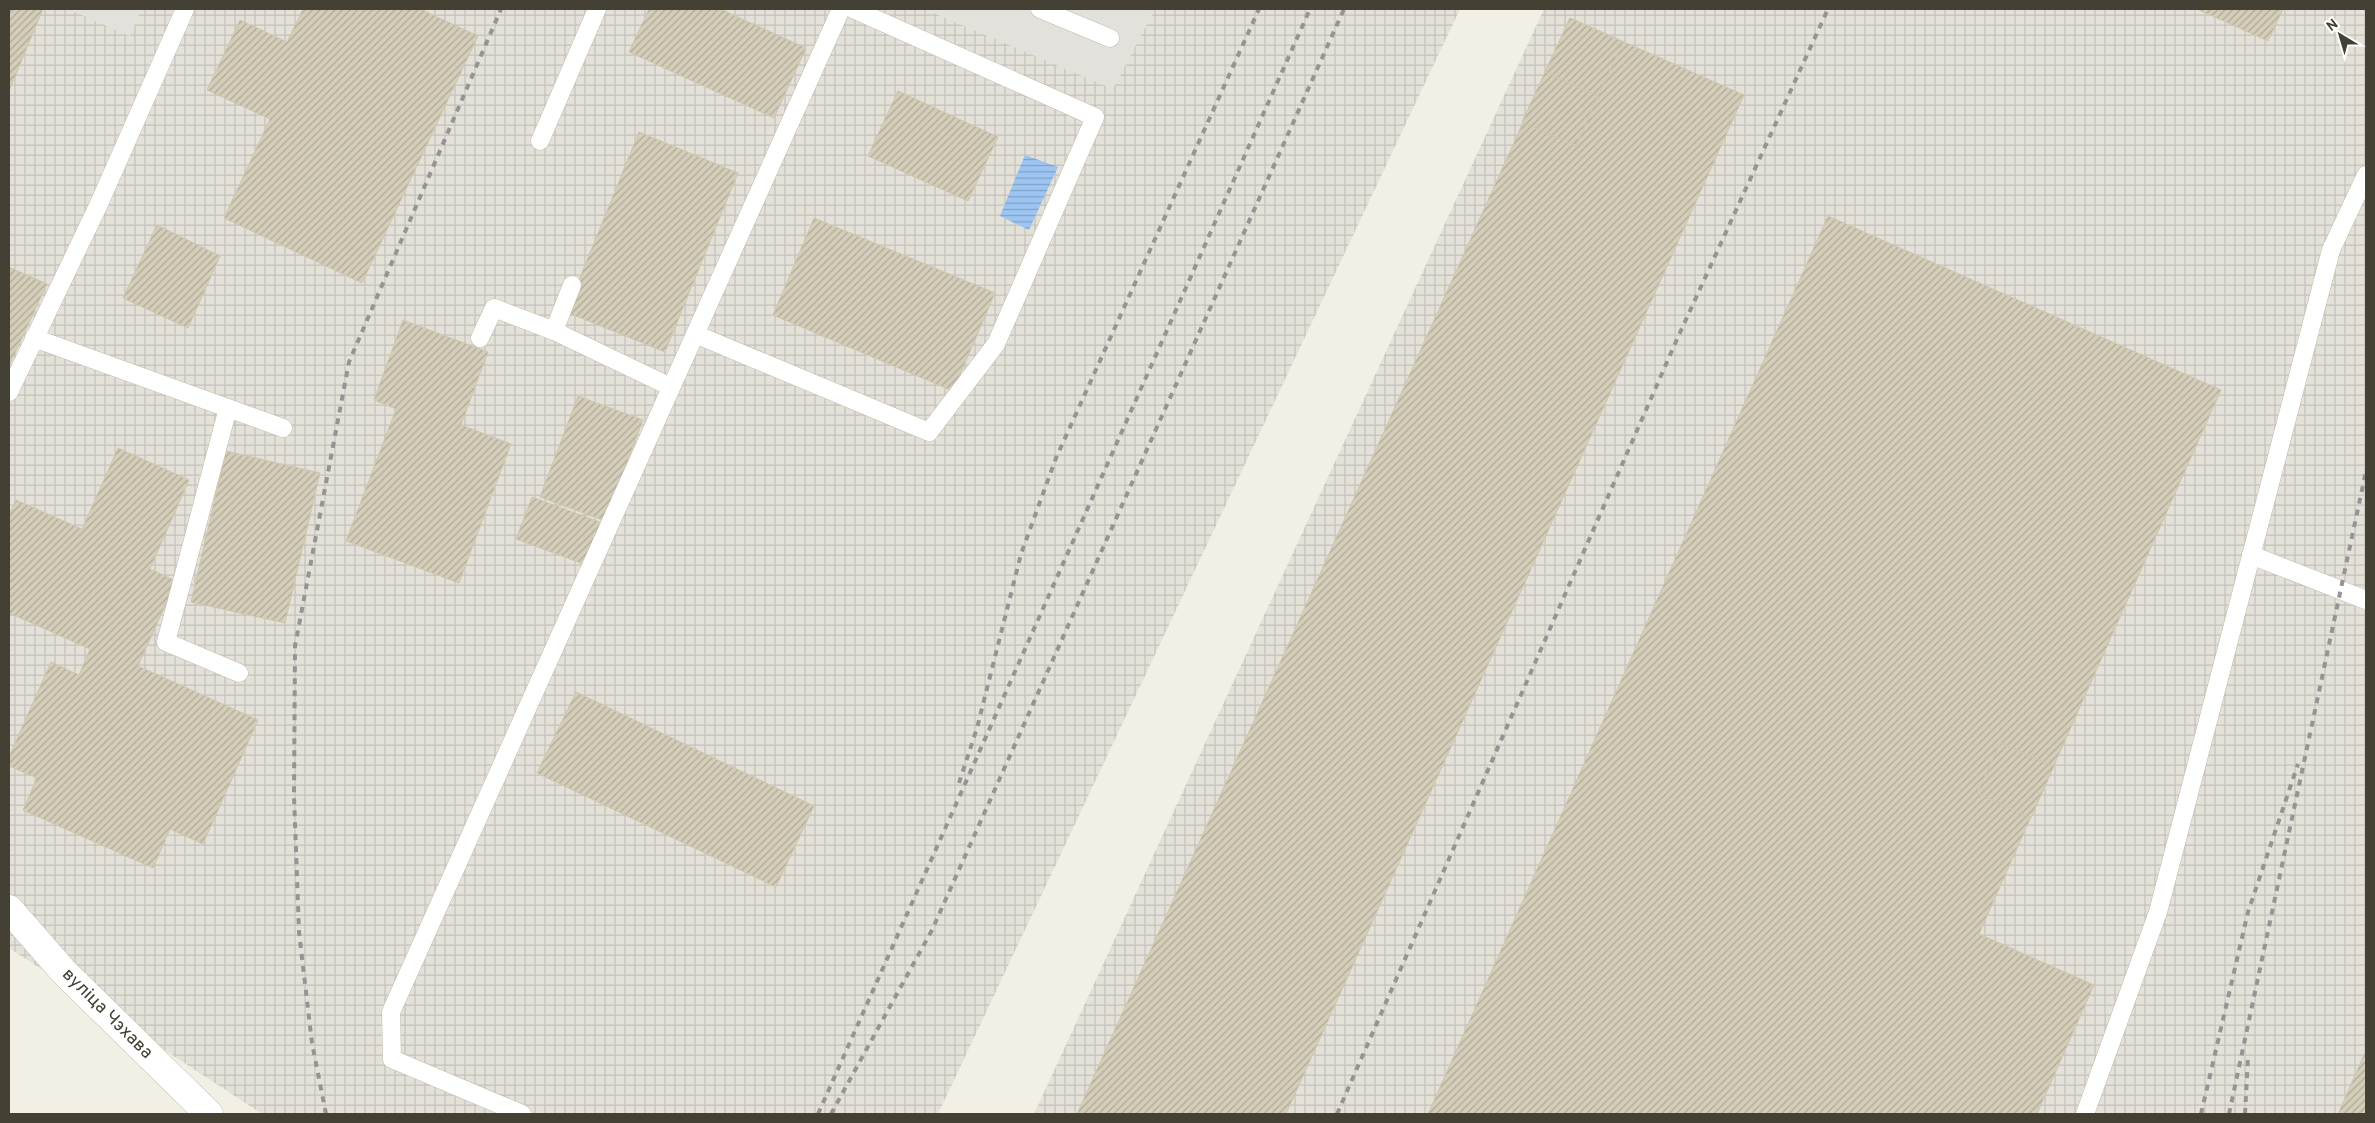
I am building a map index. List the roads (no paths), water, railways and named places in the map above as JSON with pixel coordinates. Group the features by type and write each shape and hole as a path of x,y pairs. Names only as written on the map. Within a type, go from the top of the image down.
{"street":[{"name":"вуліца Чэхава","path":"9,909 64,972 209,1114"}],"lane":[{"path":"9,392 98,206 185,9"},
{"path":"540,141 597,9"},
{"path":"522,1114 392,1059 391,1012 841,9"},
{"path":"695,334 929,432 996,344 1095,117 853,9"},
{"path":"1040,9 1110,38"},
{"path":"2086,1114 2158,912 2332,250 2366,175"},
{"path":"554,331 572,285"},
{"path":"480,338 494,308 554,331 670,387"},
{"path":"34,338 283,428"},
{"path":"228,408 166,642 239,673"},
{"path":"2252,555 2366,600"}],"water":[{"path":"1025,155 1058,167 1029,230 1000,216"}],"railway":[{"path":"326,1114 312,1043 299,932 294,796 295,646 349,362 501,9"},
{"path":"959,783 977,728 1021,554 1056,458 1259,9"},
{"path":"818,1114 1310,9"},
{"path":"831,1114 932,930 1344,9"},
{"path":"1337,1114 1678,337 1828,9"},
{"path":"2229,1114 2366,471"},
{"path":"2201,1114 2248,912 2298,764"},
{"path":"2245,1114 2248,1057"}]}
